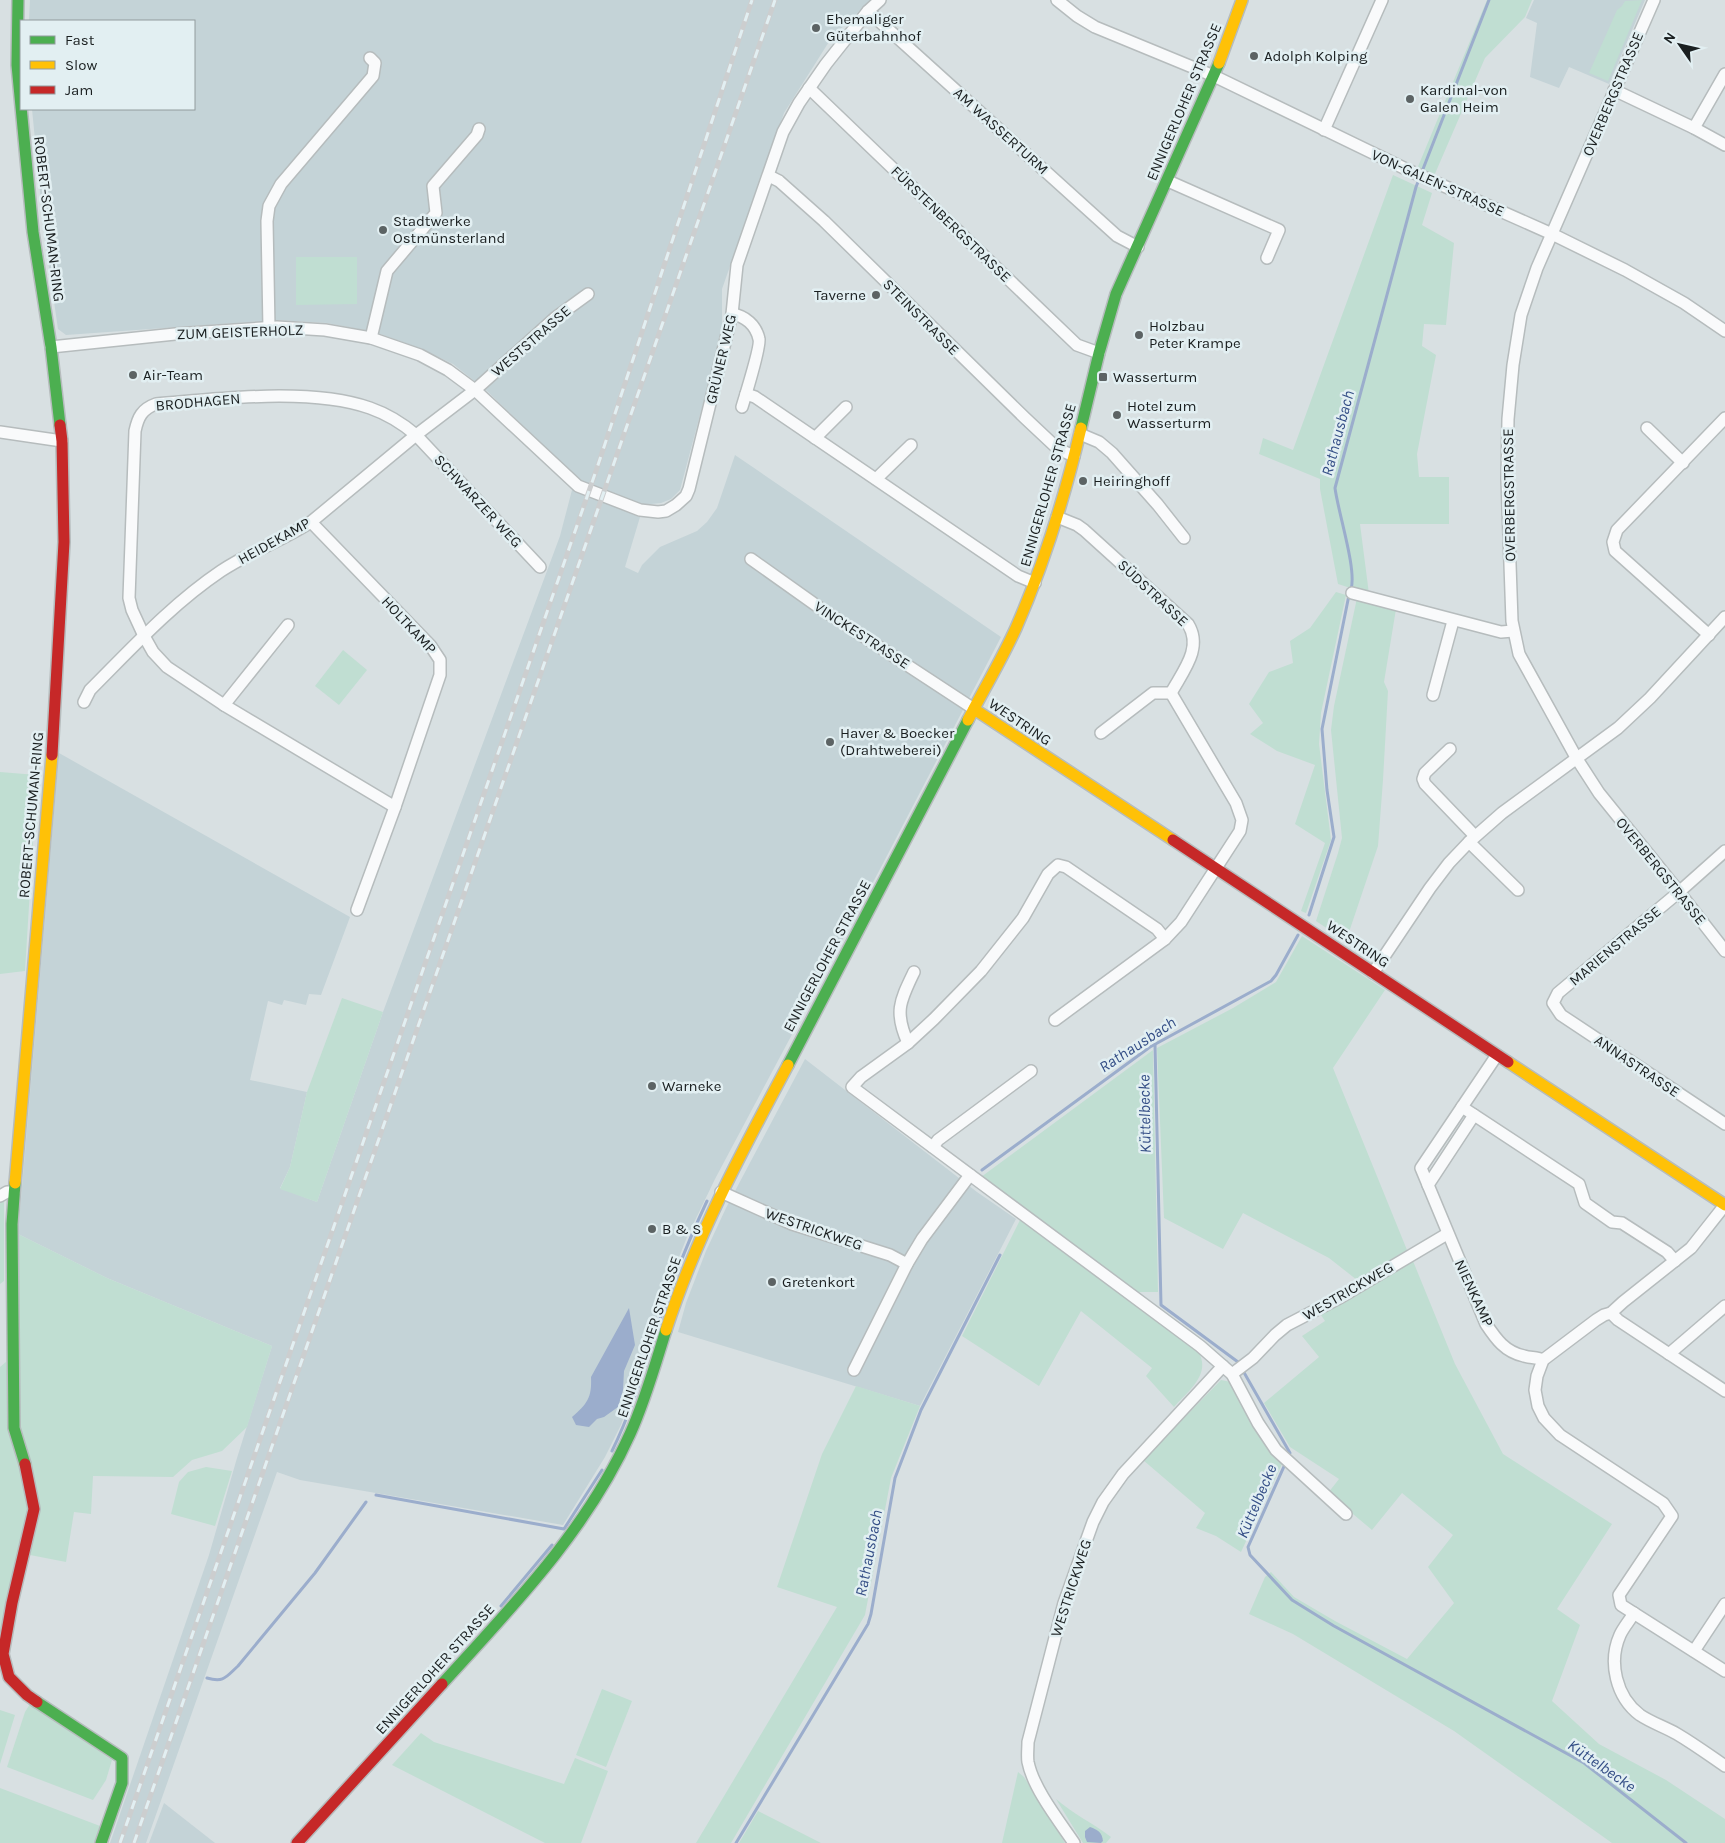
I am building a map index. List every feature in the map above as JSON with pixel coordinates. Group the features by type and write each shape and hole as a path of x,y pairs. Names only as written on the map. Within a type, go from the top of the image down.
{"street":[{"name":"ROBERT-SCHUMAN-RING","path":"18,0 16,65 20,104"},
{"name":"GRÜNER WEG","path":"475,390 578,486 640,510 666,511 682,501 690,489 732,314 737,265 783,132 789,119 826,64 868,11 880,0"},
{"name":"VON-GALEN-STRASSE","path":"1057,0 1095,27 1214,76 1410,171 1552,234 1657,287 1725,331"},
{"name":"ENNIGERLOHER STRASSE","path":"297,1843 498,1622 553,1557 595,1500 630,1435 643,1403 676,1300 721,1192 1015,630 1035,583 1057,517 1080,434 1098,353 1116,294 1214,76 1242,0"},
{"path":"1324,130 1382,0"},
{"name":"OVERBERGSTRASSE","path":"1654,0 1537,268 1521,315 1512,365 1506,479 1513,631 1520,654 1577,758 1599,793 1725,951"},
{"name":"AM WASSERTURM","path":"868,11 1117,236 1138,247"},
{"path":"269,328 267,221 269,206 281,184 373,76 375,63 370,58"},
{"path":"1694,128 1725,74"},
{"name":"FÜRSTENBERGSTRASSE","path":"809,88 1077,345 1098,353"},
{"path":"1614,90 1725,145"},
{"name":"ROBERT-SCHUMAN-RING","path":"21,110 33,232 51,347 62,441 64,542 53,734 14,1192 14,1428 28,1473 34,1509 2,1654 9,1677 27,1695 122,1758 122,1782 101,1843"},
{"path":"371,338 387,271 436,213 433,186 477,135 479,129"},
{"name":"STEINSTRASSE","path":"769,176 779,181 824,221 966,362 1058,449 1074,456"},
{"path":"1168,181 1279,230 1267,258"},
{"name":"WESTSTRASSE","path":"475,390 542,328 588,294"},
{"path":"732,314 742,316 754,326 760,340 742,407"},
{"name":"ZUM GEISTERHOLZ","path":"51,347 175,334 269,328 325,330 371,338 420,354 448,370 475,390"},
{"name":"HEIDEKAMP","path":"84,702 90,690 157,622 193,591 222,570 296,532 311,522 416,435 475,390"},
{"path":"746,394 755,397 1018,576 1035,583"},
{"name":"BRODHAGEN","path":"144,636 132,610 129,598 135,431 138,417 146,408 156,404 275,396 345,401 370,408 400,422 416,435"},
{"path":"815,438 846,408"},
{"path":"1708,635 1615,551 1613,542 1617,530 1725,418"},
{"path":"1647,428 1683,463"},
{"path":"0,432 62,441"},
{"path":"1080,434 1099,442 1112,453 1184,538"},
{"name":"SCHWARZER WEG","path":"416,435 540,567"},
{"path":"876,479 911,445"},
{"name":"SÜDSTRASSE","path":"1057,517 1077,524 1188,624 1195,641 1193,651 1171,693"},
{"name":"HOLTKAMP","path":"311,522 430,645 440,660 440,675 395,807 357,910"},
{"name":"VINCKESTRASSE","path":"751,559 820,608 974,709"},
{"path":"1352,593 1453,621 1501,632 1513,631"},
{"path":"1373,973 1430,888 1449,863 1472,839 1502,813 1618,728 1650,698 1725,617"},
{"path":"1433,695 1453,621"},
{"path":"224,705 288,626"},
{"path":"144,636 153,652 167,667 224,705 395,807"},
{"path":"1055,1020 1165,939 1181,922 1240,831 1242,820 1236,803 1171,693 1153,693 1101,733"},
{"name":"WESTRING","path":"974,709 1725,1205"},
{"path":"1450,749 1425,773 1423,779 1425,784 1518,890"},
{"name":"MARIENSTRASSE","path":"1553,1003 1558,993 1725,851"},
{"path":"1165,939 1157,929 1066,866 1058,865 1048,874 1023,918 998,951 959,995 908,1043 861,1077 852,1087 1200,1346 1232,1374 1258,1422 1276,1450 1346,1514"},
{"path":"908,1043 900,1026 899,1008 904,992 914,972"},
{"name":"ANNASTRASSE","path":"1553,1003 1561,1015 1725,1124"},
{"name":"NIENKAMP","path":"1497,1055 1421,1168 1486,1324 1496,1340 1514,1353 1525,1357 1538,1357 1543,1360"},
{"path":"933,1147 938,1140 1032,1071"},
{"path":"1462,1107 1579,1184 1584,1203 1612,1222 1622,1222 1667,1252 1674,1261"},
{"path":"1428,1185 1474,1115"},
{"path":"854,1370 907,1264 922,1239 970,1175"},
{"path":"0,1196 7,1192 14,1192"},
{"name":"WESTRICKWEG","path":"721,1192 792,1224 890,1255 907,1264"},
{"path":"1725,1205 1696,1242 1674,1261 1612,1313 1596,1320 1543,1360 1537,1376 1535,1390 1538,1406 1544,1418 1560,1435 1663,1504 1672,1516 1619,1595 1622,1605 1725,1671"},
{"name":"WESTRICKWEG","path":"1232,1374 1253,1358 1287,1325 1341,1297 1447,1234"},
{"path":"1669,1354 1725,1306"},
{"path":"1612,1313 1618,1320 1725,1391"},
{"name":"WESTRICKWEG","path":"1074,1843 1033,1777 1028,1762 1028,1742 1064,1603 1093,1522 1103,1502 1123,1474 1223,1366"},
{"path":"1694,1651 1725,1604"},
{"path":"1634,1613 1620,1634 1615,1654 1616,1677 1625,1698 1638,1714 1700,1748 1725,1766"}],"shaded area":[{"path":"30,0 871,0 832,37 784,113 722,289 722,332 680,490 671,499 661,503 641,505 581,482 487,391 453,364 422,349 375,332 327,323 277,320 66,335 58,329 44,233 32,110 195,110 195,20 29,20"},
{"path":"1534,0 1645,0 1609,84 1569,67 1559,88 1530,77 1537,23 1526,18"},
{"path":"735,455 1001,637 715,1179 687,1237 665,1292 621,1425 605,1457 563,1525 300,1480 277,1472 146,1843 110,1843 209,1555 272,1346 107,1278 18,1234 59,753 350,917 321,995 309,994 306,1005 284,1000 282,1005 268,1001 250,1080 307,1092 290,1167 280,1188 317,1202 383,1012 560,536 572,490 640,517 625,567 638,573 642,565 660,547 697,531 707,522 717,508"},
{"path":"805,1059 977,1192 1016,1219 920,1406 678,1332 686,1303 706,1251 726,1208"},
{"path":"164,1803 215,1843 149,1843"}],"green space":[{"path":"1487,0 1532,0 1525,17 1485,58 1434,176 1417,169"},
{"path":"1642,0 1608,81 1589,73 1617,10 1625,1"},
{"path":"1393,175 1432,193 1422,225 1454,243 1446,325 1424,324 1422,346 1436,355 1417,454 1419,477 1449,477 1449,524 1360,524 1369,594 1338,584 1320,489 1320,479 1259,454 1263,438 1293,450"},
{"path":"296,257 357,257 357,304 296,305"},
{"path":"1336,592 1346,595 1321,713 1319,744 1331,840 1306,913 1301,911 1325,843 1295,824 1315,765 1277,751 1250,734 1263,723 1249,704 1269,672 1293,663 1290,641 1310,628"},
{"path":"1357,598 1396,609 1384,682 1388,691 1378,846 1346,941 1316,921 1342,838 1331,730 1334,706"},
{"path":"343,650 367,670 339,705 315,686"},
{"path":"0,772 37,775 25,971 0,974"},
{"path":"1302,936 1385,990 1333,1068 1407,1250 1357,1280 1329,1258 1243,1213 1223,1249 1164,1218 1157,1048 1233,1008 1276,982"},
{"path":"342,998 383,1012 317,1202 280,1189 290,1167 307,1092"},
{"path":"1153,1050 1158,1292 1138,1292 981,1177"},
{"path":"4,1199 4,1281 0,1284 0,1201"},
{"path":"1020,1220 1199,1353 1202,1361 1200,1376 1174,1407 1146,1376 1152,1368 1081,1311 1039,1386 962,1336"},
{"path":"18,1234 107,1278 272,1346 247,1427 222,1451 192,1460 173,1477 93,1476 91,1514 74,1512 66,1562 30,1555 40,1505 19,1426"},
{"path":"1413,1261 1455,1364 1503,1454 1612,1524 1557,1609 1580,1625 1552,1701 1599,1744 1666,1780 1725,1819 1725,1843 1612,1843 1454,1731 1293,1634 1249,1614 1265,1577 1271,1572 1294,1597 1407,1659 1454,1603 1428,1567 1453,1535 1402,1493 1372,1530 1328,1493 1339,1479 1290,1447 1264,1403 1319,1357 1302,1336 1325,1321 1321,1315"},
{"path":"6,1362 14,1444 28,1508 0,1637 0,1367"},
{"path":"1221,1380 1231,1382 1265,1443 1282,1464 1241,1552 1216,1536 1196,1528 1205,1513 1143,1460"},
{"path":"856,1386 920,1406 891,1478 865,1615 731,1843 696,1843 837,1607 777,1587 822,1454"},
{"path":"206,1467 232,1471 215,1526 171,1514 179,1482 188,1472"},
{"path":"602,1689 632,1701 606,1767 576,1755"},
{"path":"30,1704 112,1760 106,1780 93,1800 7,1767 25,1712"},
{"path":"0,1710 15,1715 0,1764"},
{"path":"421,1733 434,1742 564,1784 575,1758 608,1771 581,1843 545,1843 392,1765"},
{"path":"1018,1772 1024,1777 1065,1843 1002,1843"},
{"path":"0,1788 100,1826 94,1843 0,1843"},
{"path":"1056,1799 1111,1837 1106,1843 1083,1843"},
{"path":"758,1811 821,1843 739,1843"}],"water":[{"path":"629,1308 635,1345 624,1371 623,1390 618,1407 604,1417 597,1419 589,1427 576,1425 572,1417 588,1400 591,1390 591,1377"},
{"path":"1090,1827 1101,1833 1103,1841 1101,1843 1087,1842 1085,1831"}],"waterway":[{"name":"Rathausbach","path":"1351,589 1352,580 1349,555 1335,488 1416,187 1489,0"},
{"name":"Rathausbach","path":"1309,915 1334,837 1327,790 1322,729 1349,595"},
{"name":"Rathausbach","path":"982,1170 1150,1047 1271,981 1298,935"},
{"name":"Küttelbecke","path":"1155,1045 1161,1305 1238,1362 1290,1453 1248,1547 1250,1555 1292,1600 1334,1626 1584,1763 1686,1843"},
{"path":"612,1451 636,1393 678,1270 707,1201"},
{"name":"Rathausbach","path":"736,1843 868,1624 895,1478 921,1410 1000,1255"},
{"path":"376,1495 564,1529 602,1470"},
{"path":"207,1678 217,1680 224,1678 238,1666 315,1573 366,1502"},
{"path":"501,1606 552,1545"}],"railway":[{"path":"120,1843 597,468 752,0"},
{"path":"134,1843 775,0"}],"traffic: fast":[{"path":"18,0 17,65 20,96"},
{"path":"1081,428 1099,353 1116,294 1219,63"},
{"path":"21,110 33,232 51,347 60,425"},
{"path":"788,1065 968,720"},
{"path":"15,1183 12,1224 14,1428 25,1464"},
{"path":"442,1684 546,1566 592,1503 630,1434 650,1383 666,1330"},
{"path":"37,1702 122,1758 122,1783 101,1843"}],"traffic: slow":[{"path":"1219,63 1242,0"},
{"path":"968,720 1011,640 1036,579 1061,504 1081,428"},
{"path":"974,709 1173,840"},
{"path":"15,1183 52,755"},
{"path":"1508,1062 1725,1205"},
{"path":"666,1330 691,1261 721,1195 788,1065"}],"traffic: jam":[{"path":"52,755 64,542 60,425"},
{"path":"1173,840 1508,1062"},
{"path":"25,1464 34,1509 12,1603 3,1654 9,1677 37,1702"},
{"path":"297,1843 442,1684"}],"place":[{"name":"Ehemaliger Güterbahnhof","path":"816,28"},
{"name":"Adolph Kolping","path":"1254,56"},
{"name":"Kardinal-von Galen Heim","path":"1410,99"},
{"name":"Stadtwerke Ostmünsterland","path":"383,230"},
{"name":"Taverne","path":"876,295"},
{"name":"Holzbau Peter Krampe","path":"1139,335"},
{"name":"Air-Team","path":"133,375"},
{"name":"Wasserturm","path":"1103,377"},
{"name":"Hotel zum Wasserturm","path":"1117,415"},
{"name":"Heiringhoff","path":"1083,481"},
{"name":"Haver & Boecker (Drahtweberei)","path":"830,742"},
{"name":"Warneke","path":"652,1086"},
{"name":"B & S","path":"652,1229"},
{"name":"Gretenkort","path":"772,1282"}]}
